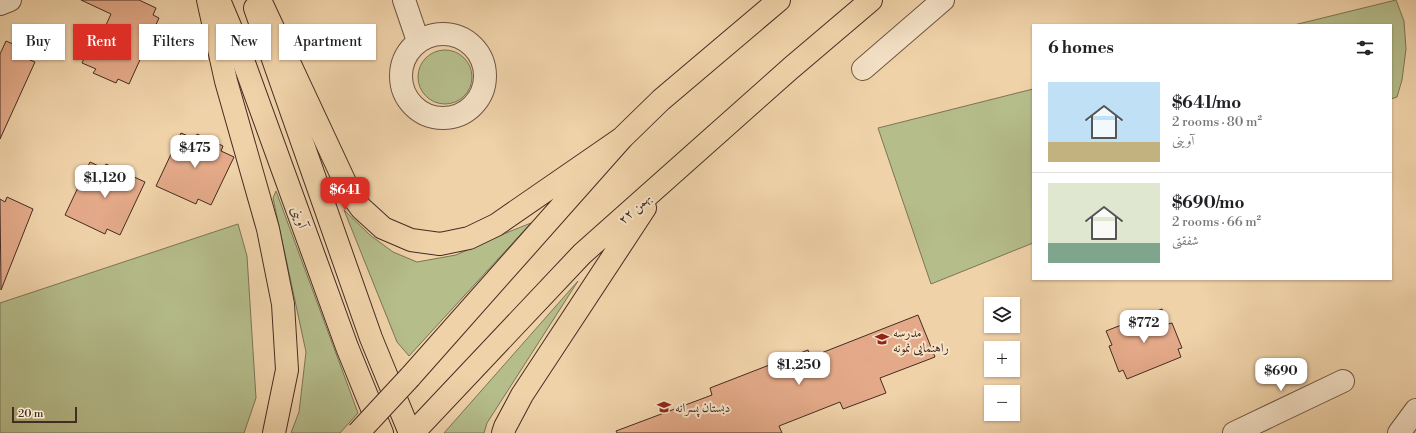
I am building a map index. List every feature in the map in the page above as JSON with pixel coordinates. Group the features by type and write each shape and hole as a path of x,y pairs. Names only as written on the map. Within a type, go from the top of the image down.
{"main road":[{"path":"208,0 226,81 268,229 283,304 287,370 274,433"},
{"name":"آوینی","path":"220,0 347,347 382,433"},
{"name":"آوینی","path":"252,0 372,338 416,429"},
{"path":"260,0 350,192 361,208 383,228 411,240 440,244 470,238 496,225 622,138"},
{"path":"358,433 410,377 622,138 661,100 779,0"},
{"name":"۲۲ بهمن","path":"416,429 582,254 791,68 871,0"},
{"path":"503,433 522,395 662,182"}],"street":[{"path":"0,4 10,0"},
{"path":"404,0 418,41"},
{"path":"863,69 943,0"},
{"path":"1234,433 1343,381"}],"green space":[{"path":"1396,0 1404,21 1406,49 1402,80 1397,97 1392,99 1392,24 1298,24"},
{"path":"440,50 450,50 460,54 468,62 472,72 472,82 468,92 460,100 450,104 440,104 430,100 422,92 418,82 418,72 422,62 430,54"},
{"path":"1032,89 1032,243 931,284 878,128"},
{"path":"276,191 358,413 340,433 291,433 299,412 306,352 273,198"},
{"path":"344,210 370,235 393,252 417,262 456,255 531,223 409,356 397,342"},
{"path":"238,224 247,256 256,398 244,433 0,433 0,303"},
{"path":"578,281 487,423 484,433 444,433"}],"building":[{"path":"81,0 139,0 156,8 153,15 159,18 156,24 139,24 140,60 129,84 118,79 116,83 93,73 96,69 82,63 83,60 131,60 131,24 106,24 111,14"},
{"path":"6,41 12,44 12,60 30,60 35,62 0,139 0,54"},
{"path":"181,133 195,139 197,134 223,146 221,151 234,157 211,205 198,199 196,204 156,186"},
{"path":"90,162 103,168 106,164 145,182 120,235 107,229 105,234 65,215"},
{"path":"7,197 33,209 1,290 0,199 5,202"},
{"path":"1162,309 1168,324 1172,323 1182,348 1178,349 1181,357 1127,379 1123,370 1119,372 1109,346 1112,345 1106,331"},
{"path":"918,315 935,357 880,378 886,393 843,409 840,402 779,426 782,433 617,433 616,431 712,395 710,388 808,350 811,357"}],"place":[{"name":"مدرسه راهنمایی نمونه","path":"882,339"},
{"name":"دبستان پسرانه","path":"664,407"}]}
